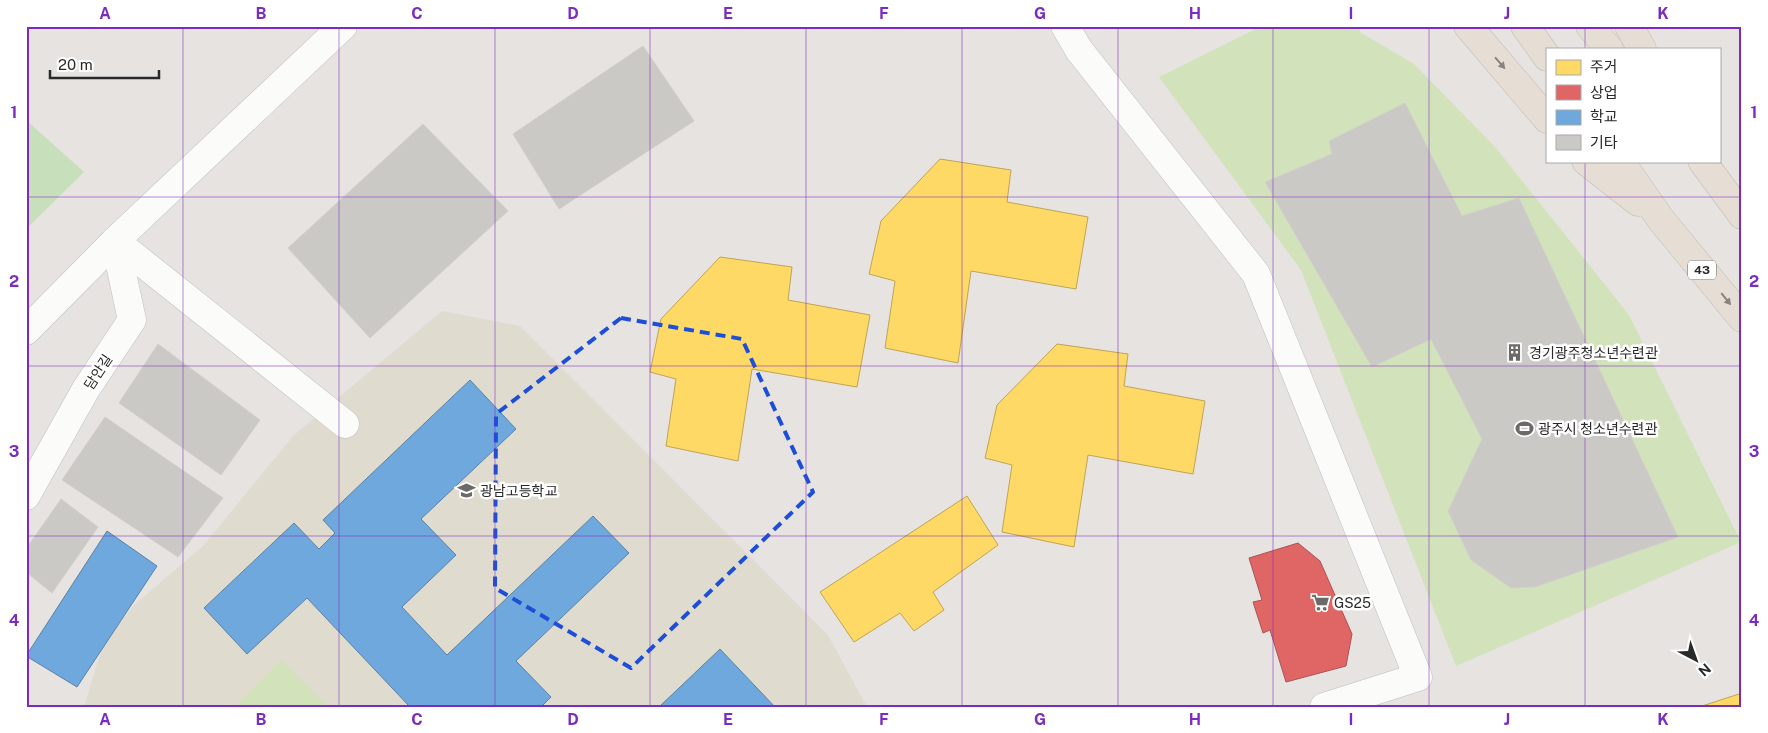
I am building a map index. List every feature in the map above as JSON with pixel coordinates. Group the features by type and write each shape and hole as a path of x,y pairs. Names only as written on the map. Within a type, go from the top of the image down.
{"highway":[{"path":"1468,26 1546,117"},
{"path":"1525,26 1546,57"},
{"path":"1590,26 1608,48"},
{"path":"1630,26 1641,48"},
{"path":"1587,162 1662,221"},
{"name":"43","path":"1621,162 1662,221 1742,318"},
{"path":"1709,167 1742,215"}],"street":[{"path":"26,331 115,241 342,26"},
{"path":"1065,26 1079,50 1256,274 1418,677 1324,707"},
{"path":"115,241 345,424"},
{"name":"담안길","path":"26,496 86,389 132,320 115,241"}],"highlighted area":[{"path":"621,318 742,339 813,492 631,668 495,588 496,414"}],"shaded area":[{"name":"광남고등학교","path":"442,311 520,326 828,635 867,707 84,707 103,645 134,605 203,546 293,436"}],"green space":[{"name":"광주시 청소년수련관","path":"1262,26 1358,26 1361,33 1414,64 1495,147 1629,315 1741,542 1456,666 1301,270 1159,77"},
{"path":"26,120 84,172 26,229"},
{"path":"281,660 328,707 234,707"}],"building: 주거":[{"path":"940,159 1011,170 1007,202 1088,217 1076,289 971,271 958,363 885,348 895,281 869,274 881,221"},
{"path":"720,257 792,267 788,300 870,315 857,387 752,369 738,461 666,446 676,379 650,372 661,319"},
{"path":"1057,344 1128,354 1124,386 1205,401 1193,474 1088,455 1074,547 1002,532 1012,465 985,458 997,405"},
{"path":"967,496 998,545 933,592 944,610 914,631 900,613 854,642 820,592"},
{"path":"1742,693 1742,707 1699,707"}],"building: 상업":[{"path":"1298,543 1320,561 1352,634 1346,666 1286,682 1270,630 1263,633 1253,602 1262,600 1249,558"}],"building: 학교":[{"path":"470,380 516,429 421,519 456,555 402,607 447,655 593,516 629,553 516,661 551,697 541,707 410,707 307,598 247,654 204,608 294,523 319,549 335,533 323,520"},
{"path":"107,531 157,566 77,687 26,656"},
{"path":"720,649 775,707 659,707"}],"building: 기타":[{"path":"643,46 694,121 559,209 513,134"},
{"name":"경기광주청소년수련관","path":"1405,103 1462,216 1519,198 1678,537 1535,587 1511,588 1471,560 1448,511 1482,439 1431,339 1372,367 1265,182 1332,154 1329,141"},
{"path":"423,124 508,211 370,338 288,248"},
{"path":"158,344 260,420 221,475 119,403"},
{"path":"105,417 223,498 178,557 62,480"},
{"path":"61,499 98,527 52,593 26,572 26,549"}],"place":[{"name":"경기광주청소년수련관","path":"1515,353"},
{"name":"광주시 청소년수련관","path":"1524,429"},
{"name":"광남고등학교","path":"466,491"},
{"name":"GS25","path":"1320,603"}]}
